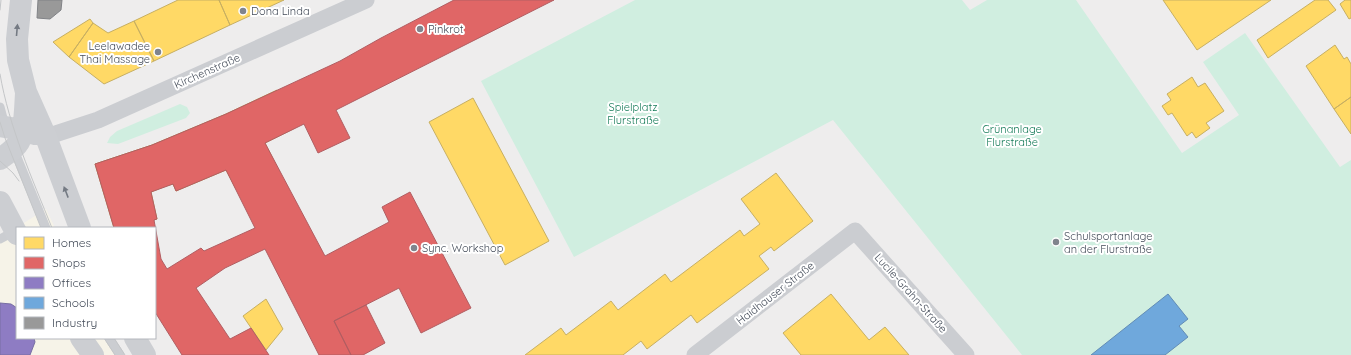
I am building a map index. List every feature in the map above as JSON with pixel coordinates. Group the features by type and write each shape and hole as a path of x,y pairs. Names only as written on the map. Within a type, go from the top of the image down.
{"main road":[{"path":"21,0 17,30 17,53 26,92 46,137 80,227"},
{"path":"26,92 9,135 46,137"},
{"path":"0,202 11,235"},
{"path":"82,339 93,355"},
{"path":"136,339 145,355"}],"street":[{"name":"Kirchenstraße","path":"46,137 98,120 366,0"},
{"name":"Haidhauser Straße","path":"696,355 855,231"},
{"name":"Lucile-Grahn-Straße","path":"855,231 966,355"}],"lane":[{"path":"9,135 46,227"},
{"path":"110,339 120,355"}],"shaded area":[{"path":"46,209 55,227 17,227"},
{"path":"16,228 16,339 108,339 118,355 0,355 0,238"}],"green space":[{"name":"Grünanlage Flurstraße","path":"635,0 962,0 970,10 987,0 1076,0 1182,153 1239,115 1203,62 1245,33 1340,167 1351,160 1351,355 1022,355 833,120 574,257 481,81"},
{"path":"180,104 187,107 190,113 186,118 118,144 107,143 110,137 117,131"}],"building: Homes":[{"path":"178,0 219,0 230,25 154,61 134,21"},
{"path":"219,0 284,0 230,25"},
{"path":"1163,0 1271,0 1197,50"},
{"path":"1315,0 1328,0 1336,10 1268,58 1257,40"},
{"path":"1345,0 1351,0 1351,18 1349,19 1340,4"},
{"path":"90,19 93,23 69,57 53,42"},
{"path":"134,21 154,61 104,84 69,57 93,23 108,33"},
{"path":"1335,45 1344,59 1347,57 1351,64 1351,97 1334,109 1306,66"},
{"path":"1192,77 1198,87 1205,83 1224,111 1206,123 1210,128 1196,138 1192,132 1187,136 1172,113 1168,115 1162,106 1171,100 1167,94"},
{"path":"277,90 295,128 265,143 277,167 259,177 226,114"},
{"path":"1351,97 1351,134 1334,109"},
{"path":"473,98 549,241 505,265 429,122"},
{"path":"226,114 259,177 236,189 226,170 176,191 173,184 166,186 152,145"},
{"path":"152,145 166,186 151,192 157,219 131,227 114,227 95,164"},
{"path":"776,173 813,221 774,251 771,247 759,256 769,269 697,323 691,315 647,349 641,341 623,355 525,355 561,328 566,335 611,301 618,310 665,274 671,282 740,230 744,236 760,224 741,199"},
{"path":"831,294 869,340 885,327 909,355 801,355 783,333"},
{"path":"266,299 283,329 266,350 243,316"}],"building: Shops":[{"path":"454,0 554,0 336,110 350,138 318,153 304,124 265,143 325,256 389,222 382,207 410,192 471,308 421,333 399,288 334,321 351,355 319,355 265,249 225,268 196,288 230,339 251,328 269,355 182,355 156,314 156,231 161,259 167,269 201,248 204,251 255,228 226,170 176,191 173,184 151,192 157,219 154,220 155,227 114,227 95,164 152,145 226,114 340,61"},
{"path":"366,305 385,343 363,355 351,355 334,321"}],"building: Offices":[{"path":"0,303 11,304 16,307 16,339 34,339 35,342 30,355 0,355"}],"building: Schools":[{"path":"1168,294 1188,319 1179,326 1188,337 1165,355 1091,355"}],"building: Industry":[{"path":"38,0 62,0 61,10 50,19 37,18"}],"tram line":[{"path":"0,10 1,0"},
{"path":"0,74 15,133 52,227"},
{"path":"0,122 41,227"},
{"path":"0,161 19,181"},
{"path":"105,339 115,355"},
{"path":"115,339 125,355"}],"place":[{"name":"Dona Linda","path":"243,11"},
{"name":"Pinkrot","path":"420,29"},
{"name":"Leelawadee Thai Massage","path":"158,52"},
{"name":"Schulsportanlage an der Flurstraße","path":"1056,242"},
{"name":"Sync. Workshop","path":"414,248"}],"park label":[{"name":"Spielplatz Flurstraße","path":"633,113"}]}
